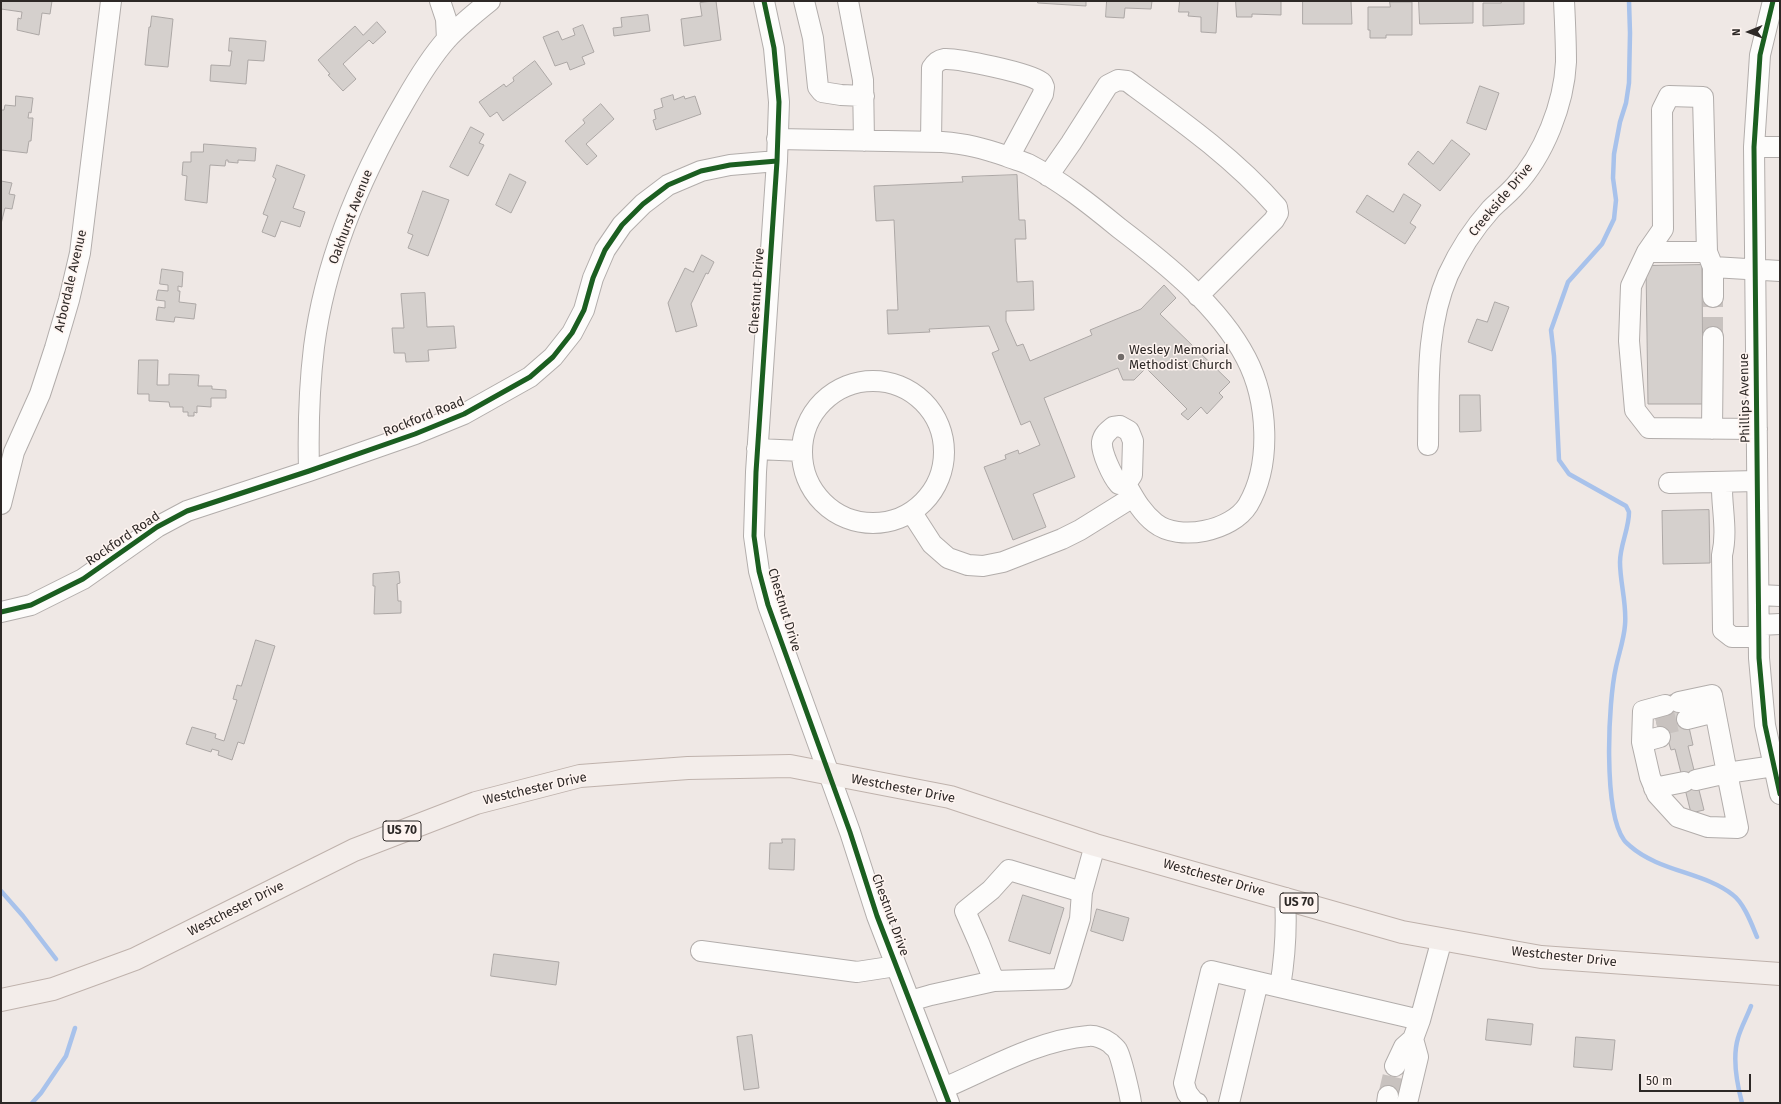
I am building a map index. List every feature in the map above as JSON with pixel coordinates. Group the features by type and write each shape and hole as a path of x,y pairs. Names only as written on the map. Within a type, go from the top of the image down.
{"main road":[{"name":"Westchester Drive","path":"1,1000 53,989 135,959 354,850 476,803 580,776 688,768 790,766 950,797 1096,845 1402,932 1541,957 1780,974"}],"street":[{"name":"Arbordale Avenue","path":"1,504 14,452 40,394 55,348 69,300 77,265 111,1"},
{"path":"440,1 446,19 447,39"},
{"name":"Oakhurst Avenue","path":"310,471 308,425 314,347 331,271 343,233 382,140 425,66 447,39 465,21 490,1"},
{"name":"Chestnut Drive","path":"764,1 774,48 779,102 757,449 754,536 759,571 768,606 829,774 876,916 946,1095"},
{"path":"804,1 813,38 818,87 822,92 841,96 864,96"},
{"path":"848,1 863,80 864,141"},
{"name":"Creekside Drive","path":"1428,445 1429,372 1435,313 1448,275 1469,236 1491,209 1516,185 1536,157 1552,126 1562,93 1566,62 1564,1"},
{"name":"Phillips Avenue","path":"1773,1 1760,54 1754,147 1755,271 1759,658 1765,725 1780,794"},
{"path":"931,142 932,68 936,62 943,59 966,60 1016,73 1041,82 1044,87 1043,94 1009,157"},
{"path":"1048,176 1108,85 1118,80 1127,81 1182,122 1224,156 1277,207 1278,213 1274,220 1198,296"},
{"path":"1713,297 1703,97 1669,96 1662,110 1663,229 1647,252 1631,286 1629,341 1635,410 1650,428 1757,429"},
{"path":"777,139 931,142 970,145 985,148 1028,164 1068,189 1149,251 1198,296 1233,336 1246,359 1260,392 1264,425 1262,461 1256,488 1247,506 1232,521 1207,531 1180,533 1156,524 1140,508 1130,490 1080,530 1062,540 1003,562 983,566 968,565 948,558 932,544 912,513"},
{"path":"1754,147 1780,147"},
{"name":"Rockford Road","path":"1,612 31,605 83,579 158,526 187,511 310,471 415,434 464,414 530,377 553,357 572,333 584,310 593,278 605,250 622,225 643,204 668,185 701,171 730,165 776,161"},
{"path":"1647,252 1710,260 1755,271 1780,271"},
{"path":"1712,429 1713,336"},
{"path":"877,379 894,382 909,389 928,405 940,426 945,440 945,454 942,474 930,496 912,513 891,522 868,524 846,518 827,506 812,489 803,468 802,450 808,423 820,404 838,389 861,381 877,379"},
{"path":"757,449 802,450"},
{"path":"1669,483 1757,481"},
{"path":"1722,482 1721,497 1724,513 1724,545 1722,555 1723,630 1732,637 1759,631 1780,624"},
{"path":"1759,595 1780,596"},
{"path":"1680,714 1712,695 1738,828 1708,827 1678,816 1657,794 1654,788 1650,734 1643,711 1716,717"},
{"path":"1654,788 1727,773 1774,766"},
{"path":"910,1002 931,995 994,981 1062,979 1080,919 1082,892 1096,845"},
{"path":"994,981 964,911 990,890 1009,870 1082,892"},
{"path":"1280,987 1284,965 1287,931 1285,898"},
{"path":"1395,1066 1404,1047 1413,1039 1420,1020 1442,939"},
{"path":"700,951 857,972 896,966"},
{"path":"1197,1103 1194,1102 1187,1093 1184,1083 1211,971 1420,1020"},
{"path":"1229,1103 1258,982"},
{"path":"946,1095 986,1070 1006,1060 1054,1043 1089,1035 1109,1042 1117,1050 1131,1103"},
{"path":"1407,1103 1418,1057 1413,1039"}],"building":[{"path":"1,1 52,1 50,14 42,13 39,35 17,30 18,18 21,19 22,12 1,9"},
{"path":"716,1 721,40 684,46 681,19 702,16 700,3"},
{"path":"1038,1 1086,1 1086,6 1038,3"},
{"path":"1107,1 1152,1 1151,9 1125,8 1124,18 1106,17"},
{"path":"1180,1 1218,1 1216,33 1201,32 1201,17 1188,16 1189,12 1179,12"},
{"path":"1236,1 1281,1 1281,15 1252,14 1252,17 1237,17"},
{"path":"1303,1 1351,1 1352,24 1303,24"},
{"path":"1419,1 1473,1 1473,23 1420,24"},
{"path":"1501,1 1524,1 1524,24 1483,26 1483,3 1501,3"},
{"path":"1390,2 1412,2 1412,35 1386,35 1386,38 1370,38 1370,30 1368,30 1368,7 1390,7"},
{"path":"648,15 650,31 614,36 613,28 622,27 621,18"},
{"path":"152,16 173,19 168,67 145,65 149,27"},
{"path":"377,22 386,32 373,44 369,40 343,64 356,79 343,91 328,75 330,74 318,60 355,26 363,35"},
{"path":"583,25 594,52 582,57 585,64 570,70 567,62 555,66 543,37 558,31 562,40 575,35 573,29"},
{"path":"230,38 266,41 264,61 248,60 246,84 210,81 211,65 230,66 232,51 229,51"},
{"path":"535,61 552,84 503,121 497,112 490,117 479,102 504,84 506,87 514,81 513,78"},
{"path":"1480,86 1499,93 1486,130 1467,123"},
{"path":"673,95 674,100 684,96 685,99 695,96 701,114 656,130 653,120 656,119 654,110 663,107 661,99"},
{"path":"16,96 33,98 31,113 29,112 28,118 33,118 31,141 29,141 27,153 1,150 1,110 4,110 5,105 15,106"},
{"path":"601,104 614,119 586,144 597,156 587,165 565,141 585,123 583,120"},
{"path":"471,127 484,134 479,143 484,145 468,176 450,167"},
{"path":"1452,140 1470,154 1440,191 1408,164 1418,151 1433,164"},
{"path":"204,144 256,148 255,161 238,160 238,163 228,162 228,160 226,160 225,166 210,165 207,203 185,200 187,176 182,175 183,162 191,162 191,152 203,152"},
{"path":"277,165 305,175 293,208 305,212 300,227 281,221 275,237 262,232 268,216 263,214 276,179 273,177"},
{"path":"510,174 526,182 511,213 496,205"},
{"name":"Wesley Memorial Methodist Church","path":"1017,175 1019,220 1025,220 1026,239 1015,239 1017,282 1033,281 1034,310 1006,311 1006,321 1017,346 1023,344 1030,361 1092,335 1090,330 1141,309 1164,285 1176,298 1160,314 1230,382 1219,393 1223,397 1207,414 1201,407 1188,420 1181,414 1187,409 1146,368 1134,380 1123,380 1118,368 1044,398 1075,477 1033,494 1046,527 1013,540 984,467 1006,459 1005,455 1018,450 1019,454 1040,445 1030,421 1021,425 992,353 999,350 989,326 929,329 930,332 888,334 887,310 898,310 894,220 876,221 874,186 963,182 962,177"},
{"path":"1,181 12,183 9,194 15,195 12,209 5,208 1,224"},
{"path":"423,191 449,200 428,256 408,248 413,235 408,233"},
{"path":"1404,194 1421,205 1410,223 1416,227 1405,244 1356,212 1367,195 1393,212"},
{"path":"702,255 714,262 708,274 706,273 691,304 697,326 676,332 668,303 685,268 693,272"},
{"path":"1702,265 1703,404 1648,404 1646,266"},
{"path":"162,269 183,272 182,287 178,286 178,291 180,291 179,302 196,304 194,319 175,317 174,322 156,320 158,307 165,308 165,301 156,300 158,290 168,291 168,285 160,284"},
{"path":"425,293 427,327 454,326 456,348 428,350 429,361 406,362 405,353 394,353 392,328 404,328 401,294"},
{"path":"1495,302 1509,307 1492,351 1468,342 1477,319 1487,322"},
{"path":"139,360 158,360 157,385 169,385 169,374 199,375 198,386 212,386 212,389 226,390 226,398 211,398 211,407 197,406 197,413 194,412 194,416 188,416 188,412 183,412 183,407 170,407 169,402 149,401 149,394 138,394"},
{"path":"1460,395 1480,395 1481,431 1460,432"},
{"path":"1709,510 1710,563 1663,564 1662,511"},
{"path":"399,572 400,583 397,584 398,601 401,601 401,613 374,614 375,586 373,586 373,574"},
{"path":"256,640 275,646 244,744 238,742 232,760 218,755 219,751 212,749 211,752 186,744 192,727 216,734 215,738 224,741 237,700 233,699 237,685 241,686"},
{"path":"1677,694 1686,714 1693,745 1688,746 1704,810 1691,813 1675,749 1671,750 1668,740 1661,742 1656,719 1667,716 1663,697"},
{"path":"782,839 795,839 794,870 769,869 770,843 782,843"},
{"path":"1023,895 1064,908 1050,954 1009,941"},
{"path":"1097,909 1129,918 1123,941 1091,931"},
{"path":"494,954 559,962 556,985 491,976"},
{"path":"1488,1019 1533,1024 1531,1045 1486,1040"},
{"path":"752,1035 759,1088 744,1090 737,1037"},
{"path":"1576,1037 1615,1040 1612,1070 1574,1067"}],"waterway":[{"path":"1629,1 1629,83 1614,154 1613,178 1616,200 1614,219 1602,244 1568,282 1551,330 1554,356 1559,460 1569,474 1626,506 1629,512 1628,525 1620,556 1625,609 1624,636 1613,683 1609,729 1610,782 1617,826 1625,842 1642,855 1668,867 1709,881 1733,895 1741,903 1757,937"},
{"path":"1,891 23,916 56,959"},
{"path":"1742,1103 1737,1079 1735,1054 1739,1034 1751,1006"},
{"path":"32,1103 41,1093 66,1056 75,1028"}],"tunnel":[{"path":"1713,297 1713,337"},
{"path":"1657,726 1687,719"},
{"path":"1388,1096 1395,1066"}],"cycle path":[{"path":"764,1 774,48 779,102 777,161 756,472 754,536 759,571 768,605 850,832 877,916 949,1103"},
{"path":"1773,1 1760,55 1754,147 1759,658 1765,725 1780,794"},
{"path":"1,612 31,605 83,579 157,527 187,511 415,434 464,414 530,377 553,357 572,333 584,310 593,278 605,250 622,225 643,204 668,185 701,171 730,165 777,161"}],"place":[{"name":"Wesley Memorial Methodist Church","path":"1121,357"}]}
